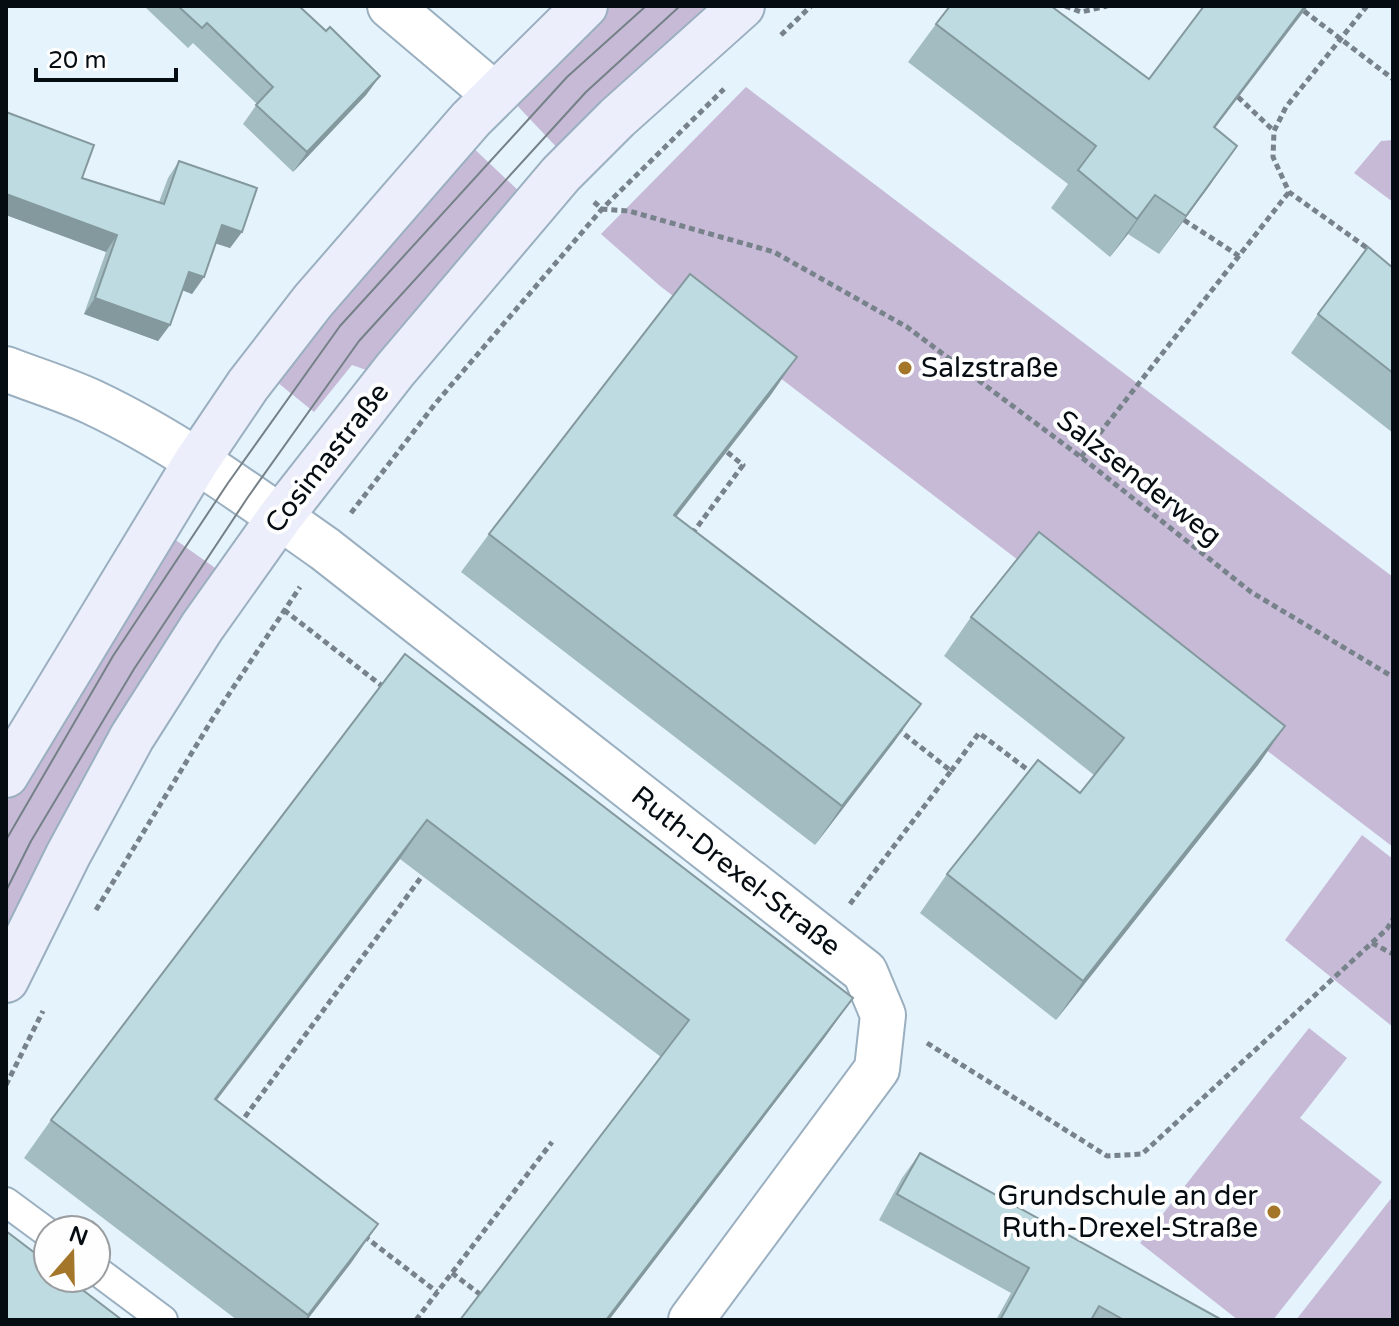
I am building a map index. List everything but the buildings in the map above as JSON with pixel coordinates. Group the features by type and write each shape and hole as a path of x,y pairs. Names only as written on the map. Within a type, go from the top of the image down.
{"main road":[{"path":"6,775 196,462 248,385 313,301 494,94 585,6"},
{"name":"Cosimastraße","path":"6,980 68,855 132,737 202,627 329,452 561,174 617,118 742,6"}],"street":[{"path":"390,6 494,94"},
{"name":"Ruth-Drexel-Straße","path":"6,369 101,406 147,430 280,517 865,972 883,1015 877,1069 691,1320"}],"lane":[{"path":"6,1202 32,1221"},
{"path":"112,1282 163,1320"}],"path":[{"path":"779,37 811,6"},
{"path":"1065,6 1081,12 1107,6"},
{"path":"1367,6 1286,107 1274,131 1273,157 1289,192 1375,254"},
{"path":"1304,11 1393,79"},
{"path":"92,918 213,718 370,487 445,392 602,209 725,88"},
{"path":"1238,97 1274,131"},
{"path":"561,174 602,209"},
{"path":"1081,457 1289,192"},
{"name":"Salzsenderweg","path":"602,209 629,211 774,252 907,327 1081,457 1251,592 1393,677"},
{"path":"1184,220 1239,256"},
{"path":"329,452 370,487"},
{"path":"684,544 743,465 727,452"},
{"path":"284,610 397,698"},
{"path":"888,722 951,771"},
{"path":"824,939 979,733 1039,778"},
{"path":"232,1134 430,865"},
{"path":"883,1015 1107,1156 1142,1154 1372,943 1393,919"},
{"path":"1372,943 1393,954"},
{"path":"6,1085 44,1009"},
{"path":"416,1320 552,1142"},
{"path":"353,1227 437,1292"},
{"path":"452,1273 481,1295"}],"shaded area":[{"path":"608,6 717,6 563,154 511,99"},
{"path":"746,87 1393,577 1393,847 660,286 601,234"},
{"path":"1393,140 1393,202 1354,173 1381,141"},
{"path":"468,143 522,194 369,371 352,365 314,412 272,378"},
{"path":"170,536 218,570 6,938 6,804 34,750"},
{"path":"1362,835 1393,859 1393,1027 1285,940"},
{"path":"1309,1028 1347,1058 1300,1118 1382,1182 1273,1320 1238,1320 1140,1243"},
{"path":"1393,1196 1393,1320 1296,1320"}],"tram line":[{"path":"6,840 113,656 228,483 340,326 567,77 646,6"},
{"path":"6,891 31,841 134,669 248,497 359,341 586,92 680,6"}],"place":[{"name":"Salzstraße","path":"905,368"},
{"name":"Grundschule an der Ruth-Drexel-Straße","path":"1274,1212"}]}
